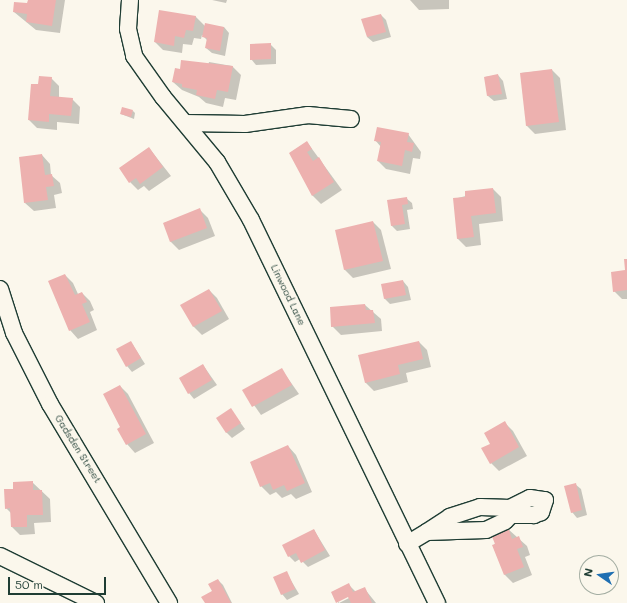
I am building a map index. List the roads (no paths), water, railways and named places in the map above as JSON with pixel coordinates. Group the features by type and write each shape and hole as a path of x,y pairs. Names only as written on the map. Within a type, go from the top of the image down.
{"street":[{"name":"Linwood Lane","path":"130,0 128,29 134,56 163,98 217,162 251,220 362,445 437,603"},
{"path":"185,123 245,124 308,115 351,119"},
{"name":"Gadsden Street","path":"0,289 14,332 50,404 170,603"},
{"path":"408,544 450,516 480,507 510,512 506,521 486,530 427,532"},
{"path":"0,556 96,603"}]}
